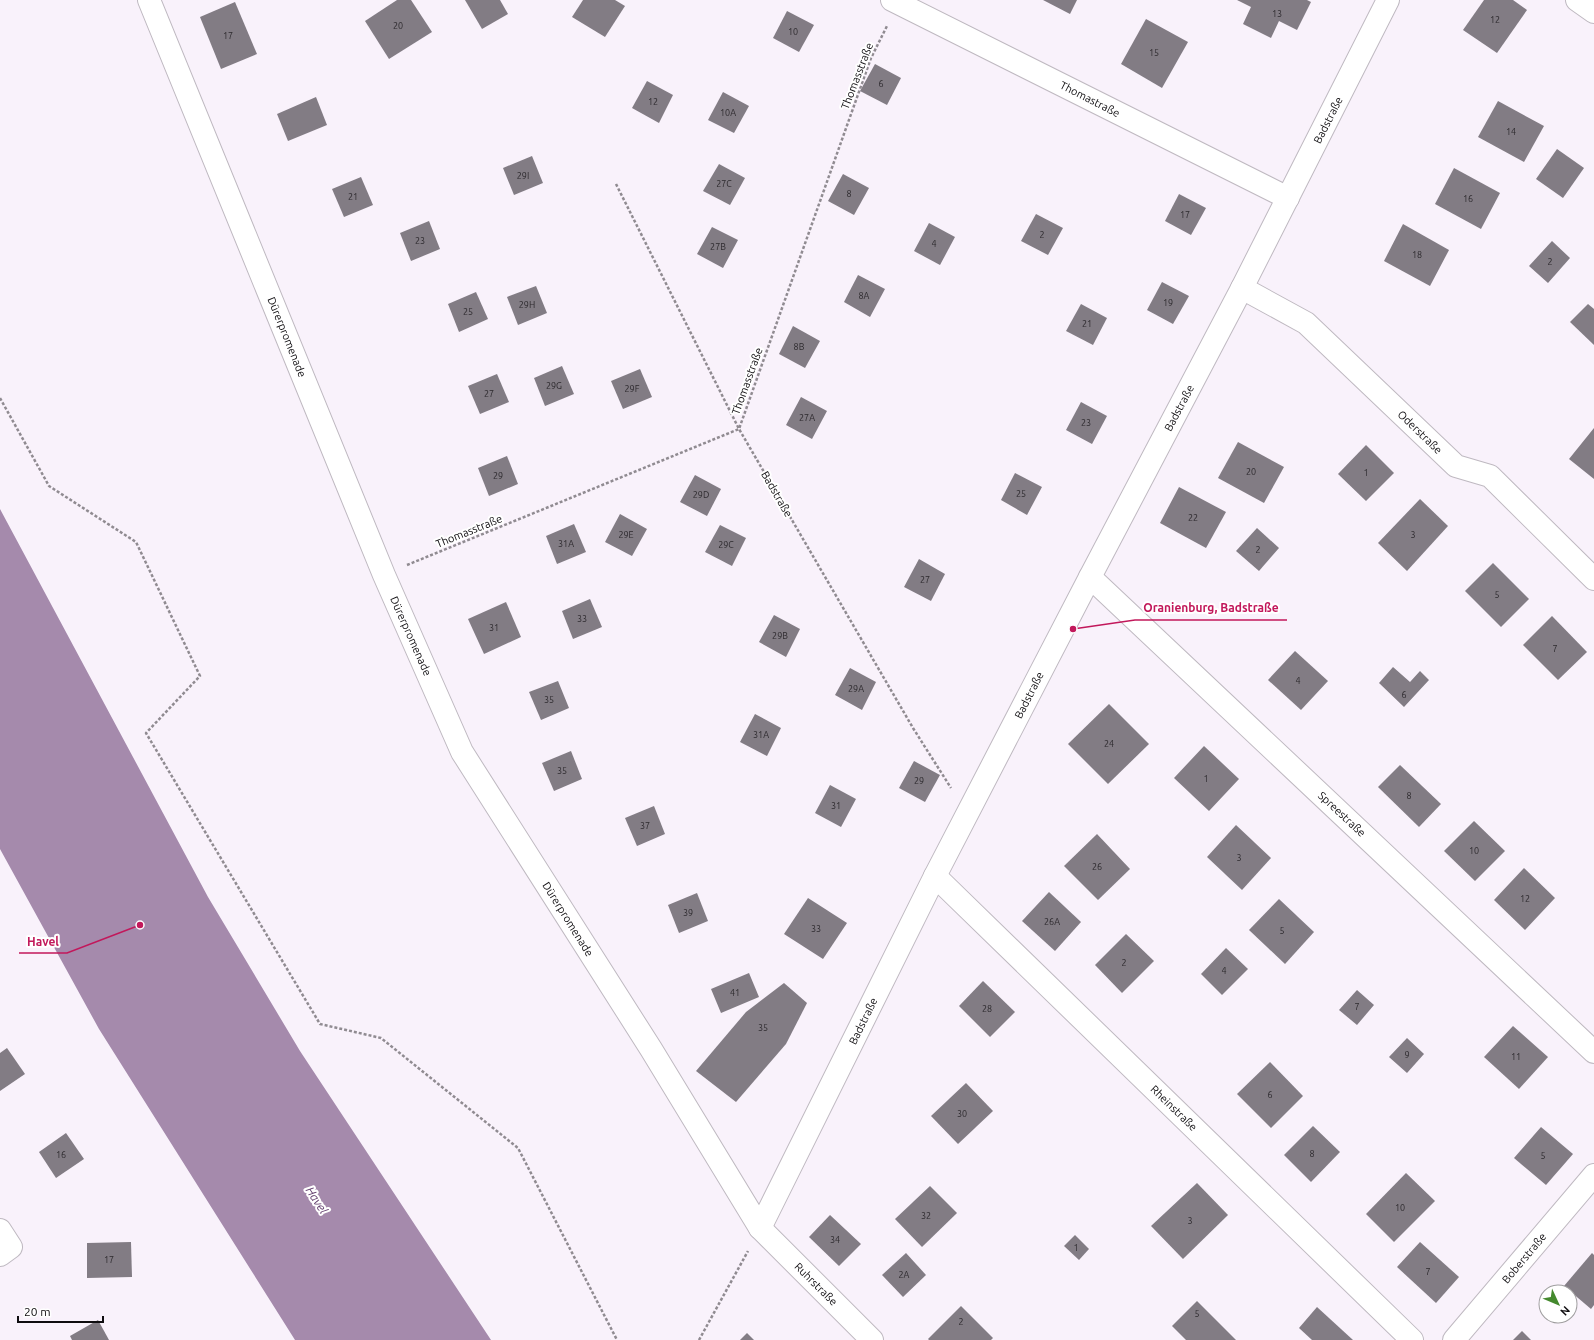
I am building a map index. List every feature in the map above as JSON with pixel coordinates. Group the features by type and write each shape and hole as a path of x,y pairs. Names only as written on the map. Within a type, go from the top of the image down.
{"street":[{"name":"Dürerpromenade","path":"149,0 384,575 462,752 650,1049 760,1228"},
{"name":"Badstraße","path":"760,1228 935,876 1242,288 1388,0"},
{"path":"1577,0 1594,12"},
{"name":"Thomastraße","path":"895,2 1288,198"},
{"name":"Oderstraße","path":"1242,288 1306,323 1456,466 1490,476 1594,579"},
{"name":"Spreestraße","path":"1090,577 1594,1052"},
{"name":"Rheinstraße","path":"935,876 1412,1340"},
{"name":"Boberstraße","path":"1454,1340 1594,1175"},
{"name":"Ruhrstraße","path":"760,1228 872,1340"},
{"path":"0,1230 11,1247 0,1255"}],"path":[{"name":"Thomasstraße","path":"384,575 739,428 871,58 895,2"},
{"name":"Badstraße","path":"616,184 739,428 913,728 967,814"},
{"path":"0,398 49,486 136,542 200,676 146,733 320,1024 380,1038 518,1148 617,1340"},
{"path":"699,1340 760,1228"}],"water":[{"path":"0,509 208,897 300,1051 491,1340 295,1340 99,1029 0,849"}],"building":[{"path":"397,0 411,0 432,32 389,59 365,21"},
{"path":"465,0 500,0 508,14 482,29"},
{"path":"583,0 615,0 625,6 605,37 572,17"},
{"path":"1043,0 1077,0 1070,14"},
{"path":"1237,0 1307,0 1311,2 1297,30 1279,21 1271,38 1243,24 1251,7"},
{"path":"1484,0 1513,0 1527,10 1497,53 1463,30"},
{"path":"235,2 257,54 221,69 200,17"},
{"path":"787,11 814,25 799,52 773,38"},
{"path":"1146,19 1188,42 1162,88 1121,64"},
{"path":"875,64 901,78 887,105 860,91"},
{"path":"647,81 673,95 659,123 632,108"},
{"path":"723,92 749,106 734,133 708,120"},
{"path":"316,97 327,125 288,141 277,114"},
{"path":"1498,101 1544,126 1524,162 1478,137"},
{"path":"1557,149 1584,168 1563,198 1536,179"},
{"path":"532,156 543,183 514,195 503,168"},
{"path":"719,164 745,178 730,205 703,191"},
{"path":"1454,168 1500,193 1481,229 1435,204"},
{"path":"843,174 869,188 854,215 828,201"},
{"path":"361,177 373,205 344,217 332,189"},
{"path":"1179,194 1206,208 1191,235 1165,221"},
{"path":"1036,214 1063,228 1048,255 1021,241"},
{"path":"429,221 440,249 411,261 400,233"},
{"path":"929,223 955,237 940,265 914,251"},
{"path":"1403,224 1449,250 1430,286 1384,261"},
{"path":"712,227 738,240 723,268 697,254"},
{"path":"1552,241 1570,258 1548,283 1529,266"},
{"path":"858,275 885,289 870,317 844,302"},
{"path":"1162,282 1189,296 1173,324 1147,310"},
{"path":"536,286 547,313 518,325 507,297"},
{"path":"476,292 488,319 459,332 448,304"},
{"path":"1081,304 1107,318 1093,345 1066,331"},
{"path":"1588,304 1594,309 1594,345 1570,322"},
{"path":"793,326 820,341 805,368 779,354"},
{"path":"562,366 574,394 545,406 534,378"},
{"path":"640,369 652,397 623,409 611,381"},
{"path":"497,374 509,402 480,414 468,386"},
{"path":"801,397 827,411 812,439 786,425"},
{"path":"1081,402 1107,416 1092,444 1066,430"},
{"path":"1594,428 1594,479 1569,459"},
{"path":"1238,442 1284,467 1264,503 1218,478"},
{"path":"1366,445 1394,473 1366,501 1338,474"},
{"path":"507,456 518,484 489,496 478,468"},
{"path":"1015,473 1042,487 1027,515 1001,500"},
{"path":"695,475 721,489 707,516 680,502"},
{"path":"1179,487 1226,512 1206,548 1160,523"},
{"path":"1420,499 1448,526 1407,571 1378,543"},
{"path":"620,514 647,529 632,556 605,542"},
{"path":"574,524 586,552 557,564 546,536"},
{"path":"720,525 746,538 732,566 705,552"},
{"path":"1257,528 1279,548 1259,571 1236,551"},
{"path":"919,559 945,574 931,601 904,587"},
{"path":"1493,563 1529,599 1501,627 1465,591"},
{"path":"590,599 602,627 573,639 562,611"},
{"path":"506,602 521,637 484,654 468,619"},
{"path":"774,615 800,629 786,657 759,642"},
{"path":"1552,616 1587,652 1558,680 1523,645"},
{"path":"1295,651 1328,681 1301,710 1268,680"},
{"path":"1393,667 1410,682 1420,671 1429,680 1404,707 1379,683"},
{"path":"850,668 876,682 862,710 835,695"},
{"path":"558,681 569,708 541,720 529,692"},
{"path":"1109,704 1149,744 1108,784 1068,744"},
{"path":"755,714 781,728 767,756 740,742"},
{"path":"1204,746 1239,779 1209,811 1174,778"},
{"path":"571,751 582,779 554,791 542,763"},
{"path":"914,761 940,775 925,802 899,788"},
{"path":"1400,765 1441,804 1419,827 1378,787"},
{"path":"830,785 856,799 841,827 815,813"},
{"path":"654,806 665,834 637,846 625,818"},
{"path":"1474,821 1505,851 1475,881 1444,851"},
{"path":"1236,825 1271,858 1242,890 1207,857"},
{"path":"1097,834 1130,869 1098,900 1064,866"},
{"path":"1524,868 1555,898 1525,930 1494,900"},
{"path":"1049,892 1081,922 1055,951 1022,921"},
{"path":"697,893 708,921 679,933 668,905"},
{"path":"808,898 847,923 823,959 784,934"},
{"path":"1279,899 1314,932 1285,964 1249,930"},
{"path":"1126,934 1154,961 1122,993 1095,965"},
{"path":"1226,948 1248,969 1222,995 1201,974"},
{"path":"749,973 759,997 721,1013 711,989"},
{"path":"983,981 1015,1012 990,1037 959,1006"},
{"path":"784,983 807,1003 786,1044 736,1102 696,1071 746,1012"},
{"path":"1357,990 1374,1005 1357,1025 1339,1010"},
{"path":"1513,1026 1548,1057 1519,1089 1484,1057"},
{"path":"1407,1038 1424,1054 1407,1073 1389,1057"},
{"path":"7,1048 25,1074 0,1091 0,1053"},
{"path":"1270,1062 1303,1096 1271,1128 1237,1094"},
{"path":"966,1083 993,1111 958,1144 931,1116"},
{"path":"1313,1126 1340,1152 1311,1182 1284,1155"},
{"path":"1541,1127 1573,1154 1546,1185 1514,1158"},
{"path":"66,1133 84,1159 56,1178 39,1152"},
{"path":"1406,1173 1435,1201 1394,1242 1366,1214"},
{"path":"1197,1183 1228,1215 1183,1259 1151,1226"},
{"path":"930,1186 957,1213 922,1247 895,1219"},
{"path":"830,1215 861,1244 839,1266 809,1237"},
{"path":"1075,1235 1089,1249 1079,1260 1064,1246"},
{"path":"131,1242 132,1277 87,1278 87,1243"},
{"path":"1420,1242 1459,1277 1436,1303 1397,1267"},
{"path":"906,1253 926,1275 903,1297 882,1275"},
{"path":"1592,1253 1594,1255 1594,1305 1591,1309 1578,1298 1578,1284 1566,1284"},
{"path":"1197,1301 1236,1340 1186,1340 1172,1326"},
{"path":"961,1306 993,1338 991,1340 929,1340 928,1339"},
{"path":"1317,1307 1353,1340 1312,1340 1299,1328"},
{"path":"98,1320 109,1340 72,1340 70,1336"},
{"path":"1522,1331 1531,1340 1513,1340"},
{"path":"747,1333 754,1340 740,1340"}],"place":[{"name":"Oranienburg, Badstraße","path":"1073,629"},
{"name":"Havel","path":"140,925"}]}
